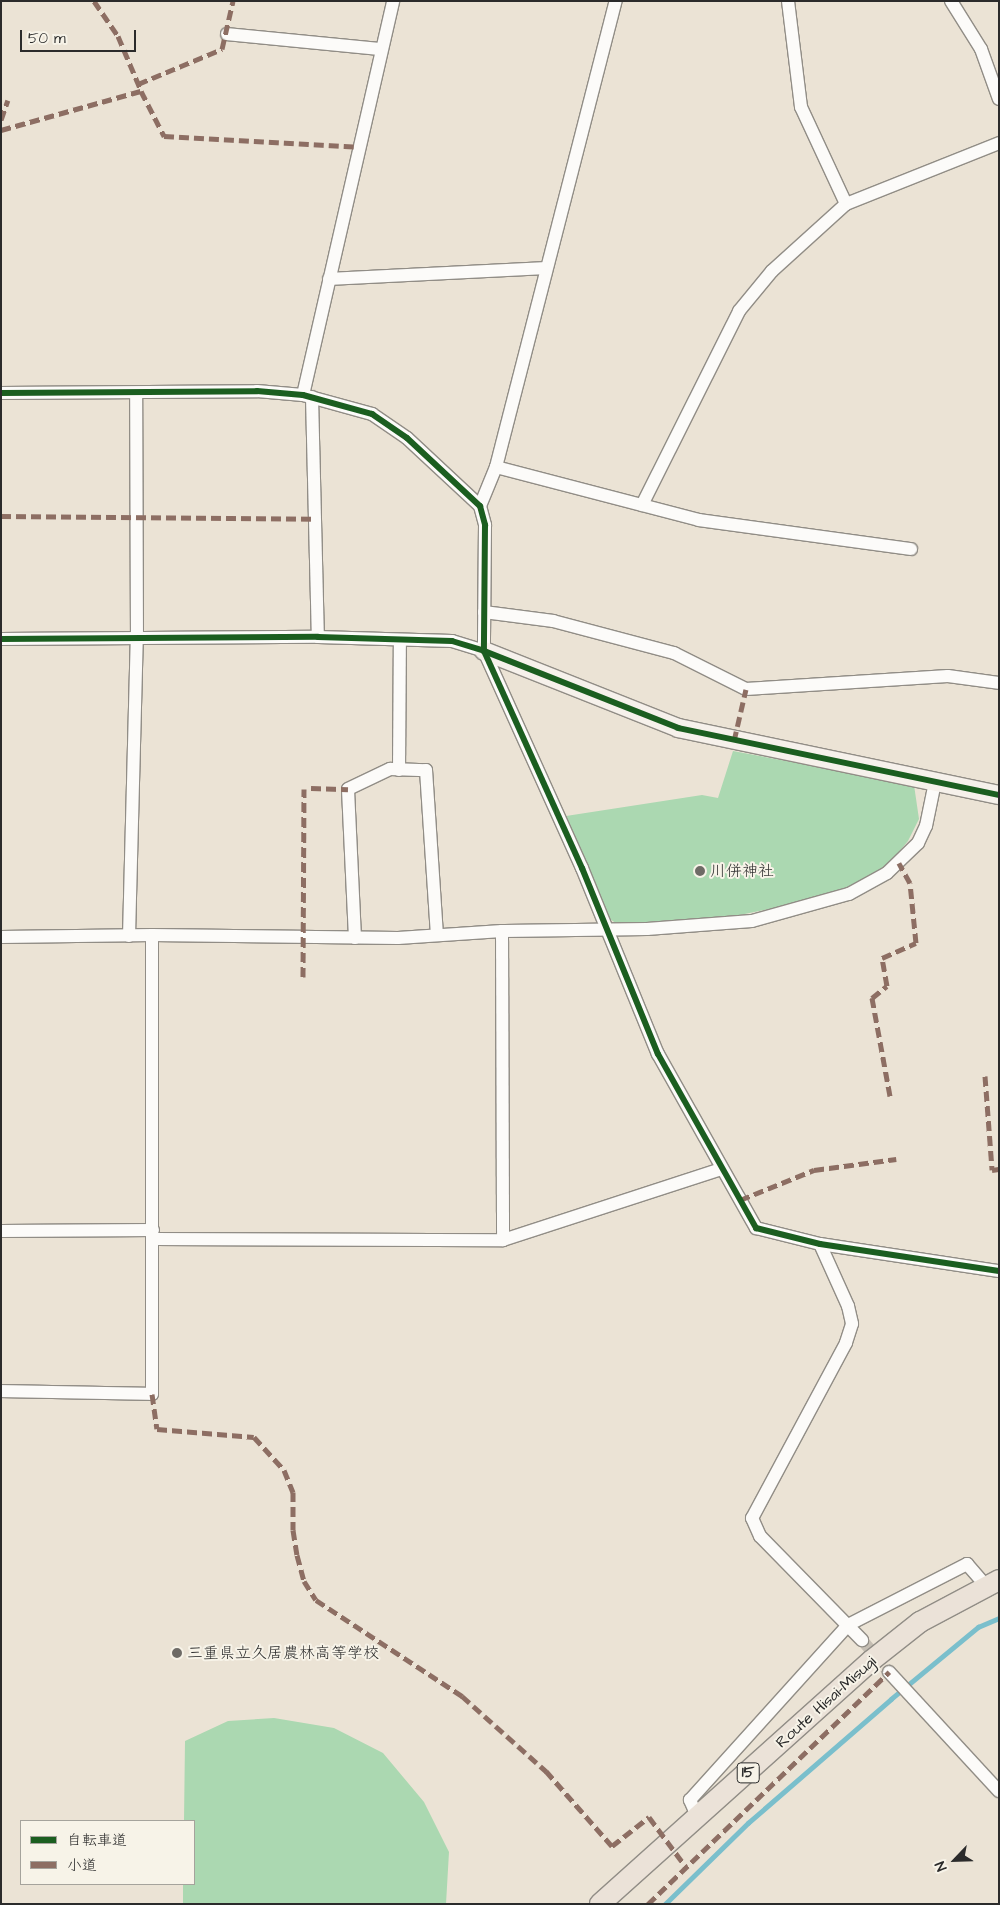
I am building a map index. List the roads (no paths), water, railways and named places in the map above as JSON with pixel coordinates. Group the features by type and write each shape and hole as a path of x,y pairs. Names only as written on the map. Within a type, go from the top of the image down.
{"main road":[{"name":"Route Hisai-Misugi","path":"600,1904 872,1660 920,1622 992,1582"}],"street":[{"path":"318,637 307,396 329,279 392,1"},
{"path":"480,506 496,467 616,1"},
{"path":"788,1 801,107 846,204"},
{"path":"951,1 981,49 999,99"},
{"path":"228,34 381,49"},
{"path":"642,505 739,311 772,271 846,204 999,143"},
{"path":"329,279 546,268"},
{"path":"1,393 136,394 257,391 307,396 372,414 408,438 480,506 485,525 484,651 608,931 658,1054 756,1228 820,1244 999,1271"},
{"path":"128,936 137,638 136,394"},
{"path":"496,467 699,520 911,549"},
{"path":"484,612 553,621 674,653 746,689 948,676 999,683"},
{"path":"1,639 318,637 452,641 484,651 678,728 999,795"},
{"path":"399,770 400,640"},
{"path":"354,938 348,789 390,770 426,770 437,935"},
{"path":"1,937 152,935 354,938 502,931 608,931 752,921 849,894 887,873 918,843 926,826 935,782"},
{"path":"502,931 503,1240"},
{"path":"1,1391 152,1394 152,935"},
{"path":"1,1231 503,1240 722,1169"},
{"path":"820,1244 848,1306 852,1324 846,1343 752,1518 760,1536 862,1640"},
{"path":"698,1818 690,1800 848,1625 967,1564 992,1582"},
{"path":"892,1676 999,1792"}],"waterway":[{"path":"665,1904 748,1823 891,1699 978,1627 999,1618"}],"tunnel":[{"path":"862,1640 889,1672"}],"place":[{"name":"川併神社","path":"700,871"},
{"name":"三重県立久居農林高等学校","path":"177,1653"}]}
